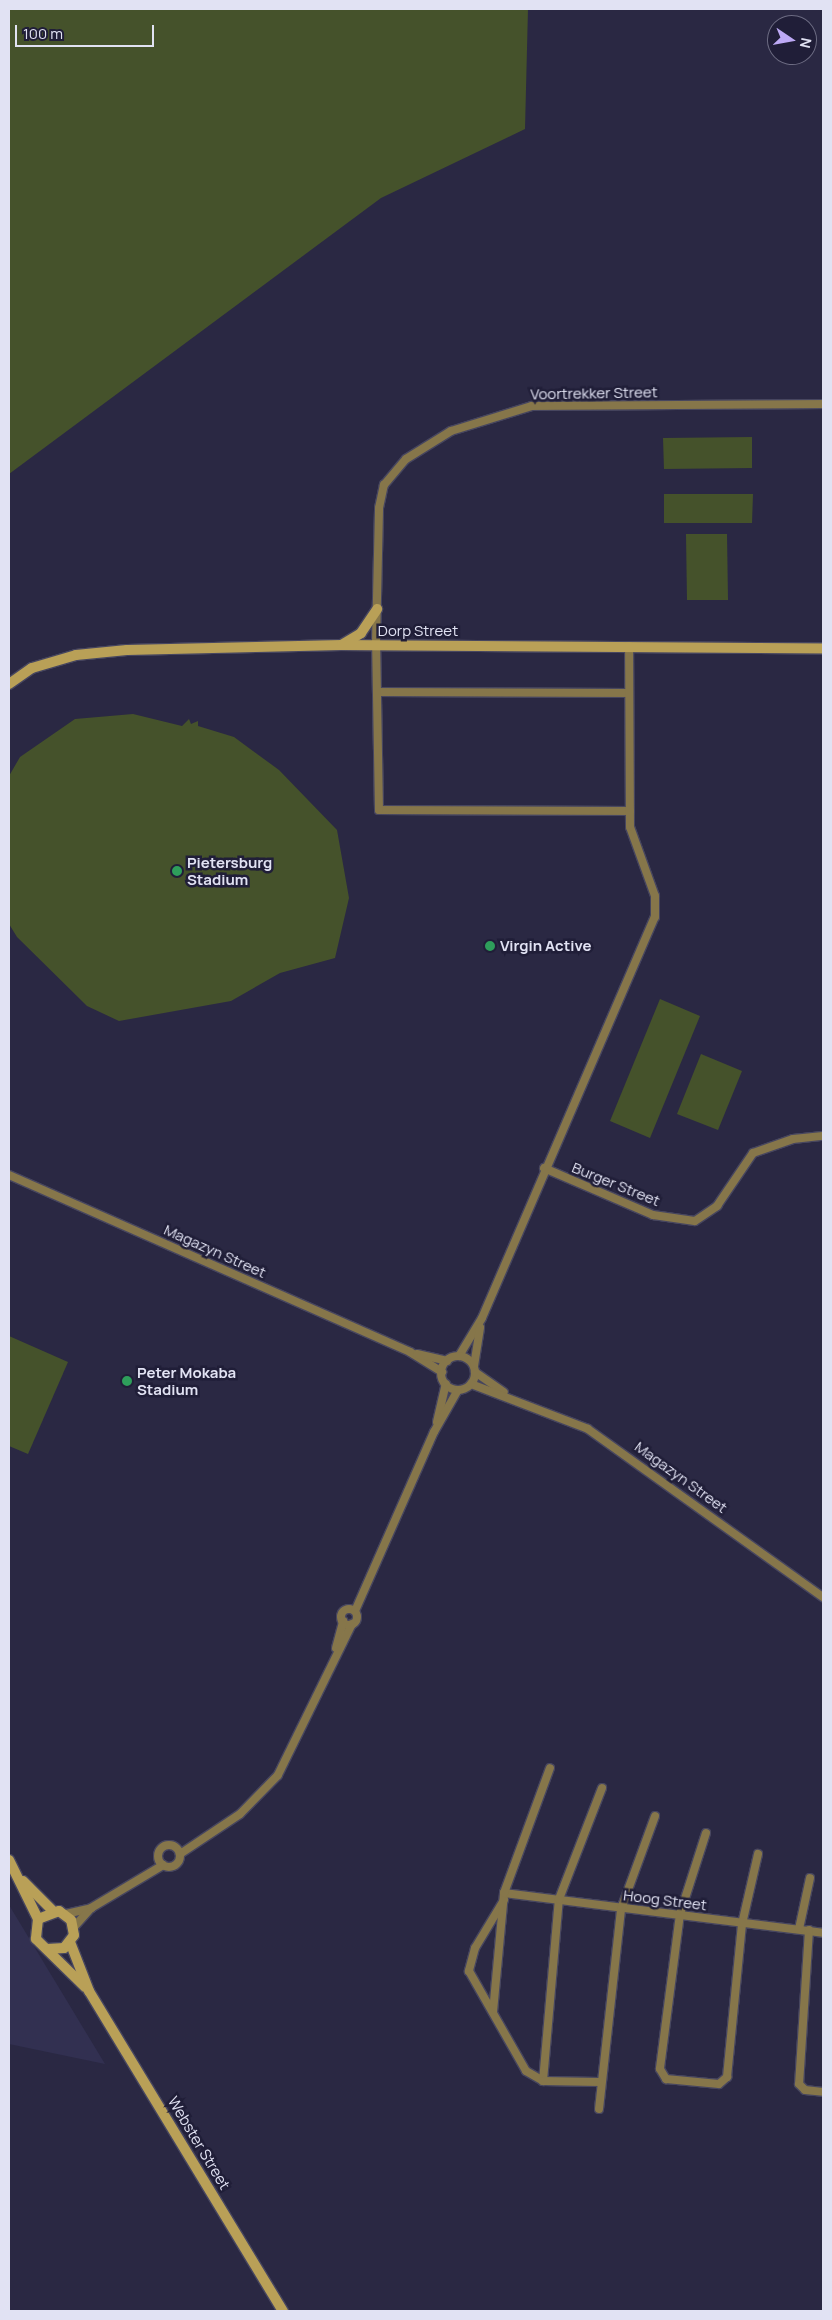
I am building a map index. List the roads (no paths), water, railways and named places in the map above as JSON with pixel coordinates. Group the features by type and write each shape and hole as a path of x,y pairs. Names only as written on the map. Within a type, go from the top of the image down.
{"street":[{"name":"Voortrekker Street","path":"630,810 379,810 380,692 376,646 378,514 384,485 406,459 451,431 532,406 823,404"},
{"path":"342,645 361,633 377,609"},
{"name":"Dorp Street","path":"9,684 13,677 76,655 106,651 342,645 823,648"},
{"path":"434,1432 446,1384 442,1372 447,1361 459,1356 482,1318 544,1168 655,917 656,896 631,838 627,693 629,646"},
{"path":"380,692 627,693"},
{"name":"Burger Street","path":"544,1168 653,1215 695,1221 717,1206 753,1153 794,1139 823,1136"},
{"name":"Magazyn Street","path":"9,1175 410,1352 442,1372"},
{"path":"9,1860 38,1919 36,1939 47,1949 56,1950 70,1942 74,1927 91,1908 161,1862 163,1847 178,1851 204,1839 240,1814 278,1775 352,1624 352,1610 434,1432 458,1390 471,1384 482,1318"},
{"name":"Magazyn Street","path":"410,1352 447,1361"},
{"path":"459,1356 475,1369"},
{"name":"Magazyn Street","path":"475,1369 511,1397"},
{"path":"446,1384 458,1390"},
{"name":"Magazyn Street","path":"471,1384 511,1397 611,1443 823,1597"},
{"path":"332,1662 343,1621 342,1613 352,1610"},
{"path":"343,1621 352,1624"},
{"path":"550,1768 504,1897 469,1962 471,1976 526,2071 543,2081 599,2082"},
{"path":"543,2081 559,1899 602,1788"},
{"path":"599,2110 599,2082 621,1909 655,1816"},
{"path":"706,1833 680,1914 660,2069 671,2081 719,2084 728,2077 742,1924 758,1854"},
{"path":"161,1862 175,1866 178,1851"},
{"path":"18,1875 52,1910 66,1914 91,1908"},
{"path":"799,1929 810,1878"},
{"path":"493,2012 504,1897"},
{"name":"Hoog Street","path":"504,1897 559,1899 621,1909 680,1914 742,1924 823,1933"},
{"path":"38,1919 52,1910"},
{"path":"66,1914 74,1927"},
{"path":"809,1930 799,2084 805,2090 823,2092"},
{"name":"Webster Street","path":"70,1942 89,1991 283,2311"},
{"name":"Webster Street","path":"47,1949 89,1991"}],"place":[{"name":"Pietersburg Stadium","path":"177,871"},
{"name":"Virgin Active","path":"490,946"},
{"name":"Peter Mokaba Stadium","path":"127,1381"}]}
